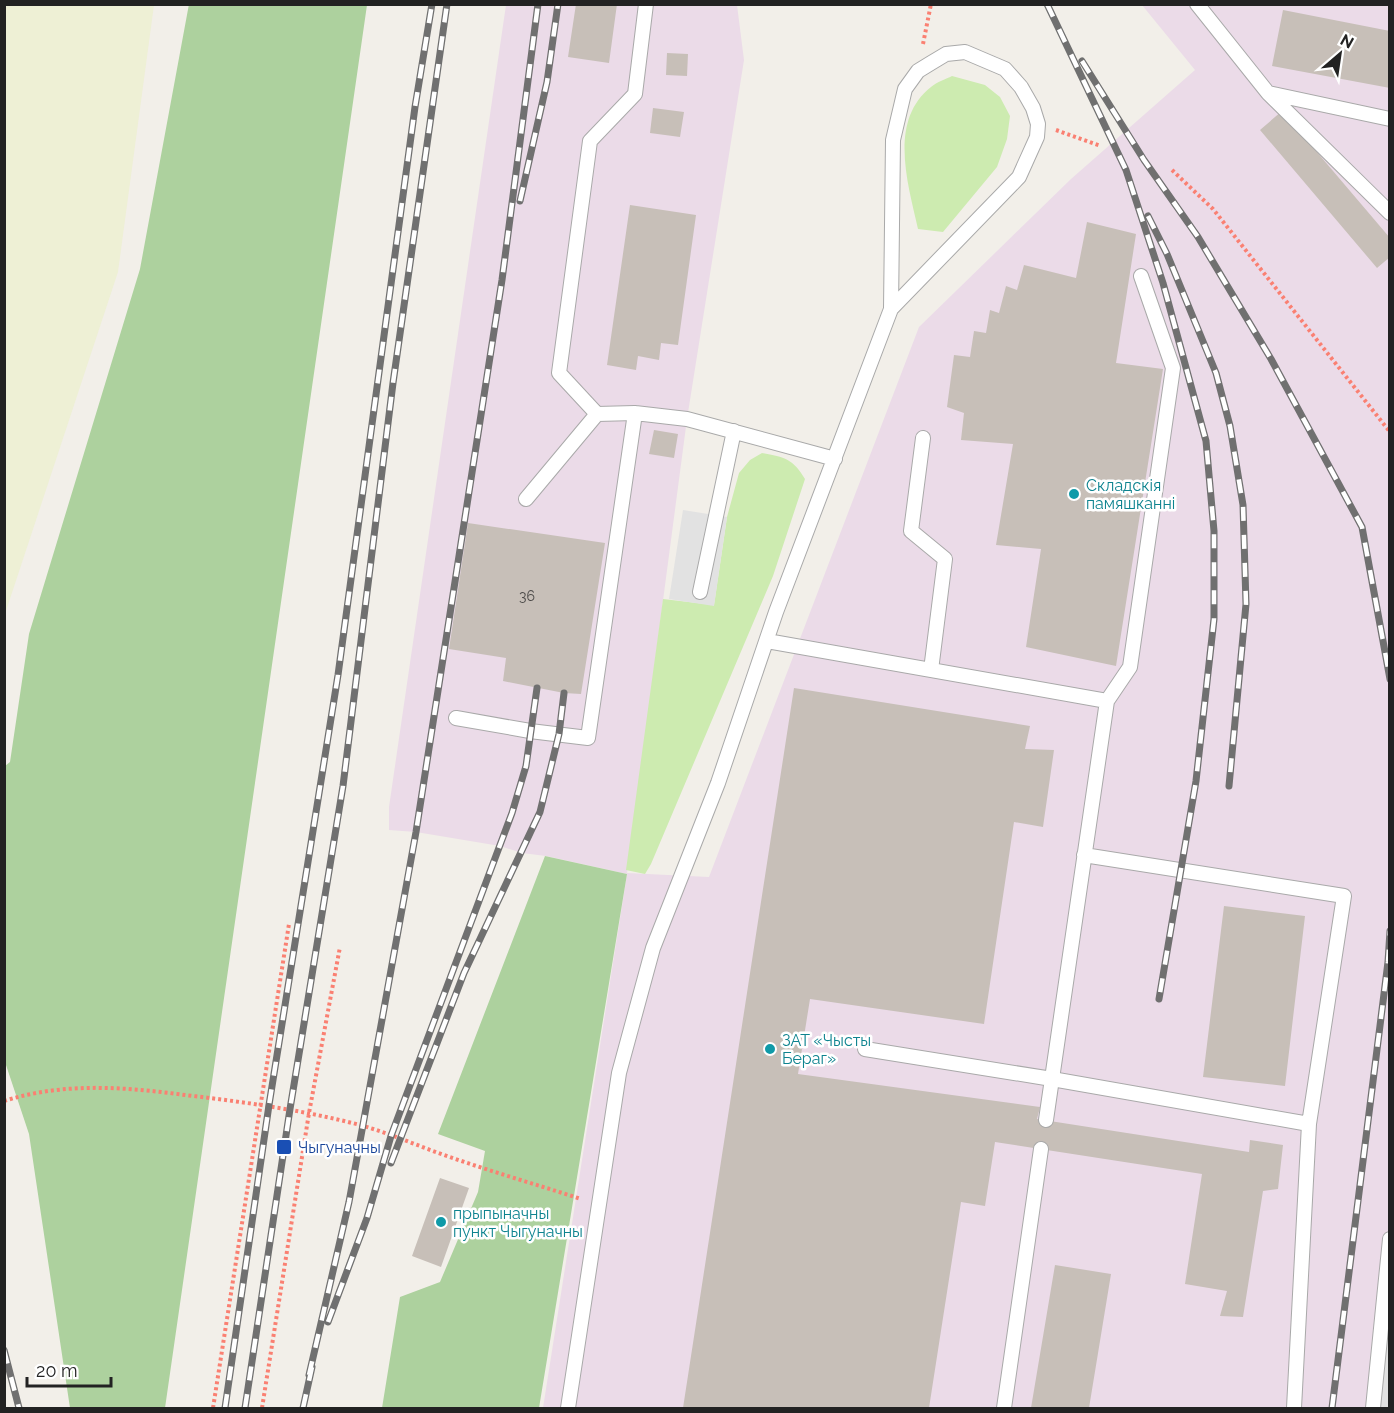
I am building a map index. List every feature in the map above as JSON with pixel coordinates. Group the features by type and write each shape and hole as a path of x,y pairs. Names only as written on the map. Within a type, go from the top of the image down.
{"lane":[{"path":"597,414 559,373 590,141 635,94 646,4"},
{"path":"1197,4 1268,93 1389,213"},
{"path":"568,1408 619,1073 653,948 718,783 766,641 891,309 893,140 905,89 918,71 946,54 965,52 1005,69 1022,87 1034,108 1038,124 1037,137 1019,177 891,309"},
{"path":"1268,93 1389,119"},
{"path":"1046,1120 1107,701 1130,667 1173,368 1141,276"},
{"path":"456,717 530,731 588,738 635,413"},
{"path":"526,499 597,414 635,413 687,420 835,459"},
{"path":"700,592 734,431"},
{"path":"923,438 911,531 945,559 931,670"},
{"path":"766,641 1107,701"},
{"path":"1084,855 1344,896 1308,1124 1294,1408"},
{"path":"865,1049 1052,1078 1308,1124"},
{"path":"1004,1408 1041,1149"},
{"path":"1373,1408 1389,1239"}],"path":[{"path":"918,71 931,4"},
{"path":"1038,124 1101,146"},
{"path":"1172,170 1213,209 1389,432"},
{"path":"213,1408 289,924"},
{"path":"262,1408 309,1113 340,947"},
{"path":"4,1101 56,1090 112,1087 262,1104 362,1126 402,1138 433,1152 600,1205"}],"shaded area":[{"path":"506,5 737,5 744,60 687,419 627,873 709,877 919,327 1071,179 1195,70 1142,5 1389,5 1389,1408 543,1408 627,874 522,853 500,846 416,832 389,830 389,807"},
{"path":"683,510 727,517 714,606 669,599"},
{"path":"1389,1239 1389,1408 1373,1408"}],"green space":[{"path":"5,4 154,5 118,272 5,614"},
{"path":"189,4 367,5 165,1408 70,1408 29,1134 5,1062 5,766 10,762 29,634 140,269"},
{"path":"952,76 985,85 1000,97 1010,116 1007,139 997,167 943,232 918,229 906,173 905,135 909,117 918,101 933,85"},
{"path":"762,453 788,460 805,479 773,576 651,864 645,874 626,870 663,599 714,605 727,517 739,473 750,460"},
{"path":"545,856 627,874 539,1408 382,1408 400,1297 440,1282 478,1192 485,1151 438,1134"}],"building":[{"path":"576,4 617,4 609,63 568,57"},
{"path":"1283,10 1390,31 1390,88 1272,66"},
{"path":"667,53 688,54 687,76 666,75"},
{"path":"653,108 684,112 680,137 650,133"},
{"path":"1282,111 1390,238 1390,257 1377,268 1260,130"},
{"path":"630,205 696,215 678,345 661,343 659,360 638,356 636,370 607,365"},
{"name":"Складскія памяшканні","path":"1087,222 1136,234 1116,363 1163,369 1116,666 1026,647 1041,549 996,545 1013,444 961,440 964,413 947,407 954,355 970,357 974,331 986,333 990,310 999,313 1006,286 1017,290 1024,265 1076,278"},
{"path":"654,430 678,434 674,458 649,454"},
{"path":"468,523 605,543 581,694 564,693 503,681 506,658 449,649"},
{"name":"ЗАТ «Чысты Бераг»","path":"794,688 1030,726 1025,749 1054,750 1043,827 1014,822 984,1024 810,999 798,1074 1040,1107 1037,1119 1249,1152 1250,1140 1283,1145 1278,1189 1263,1191 1243,1317 1220,1316 1227,1291 1185,1284 1202,1174 995,1142 985,1206 961,1202 929,1408 683,1408"},
{"path":"1224,906 1305,916 1285,1086 1203,1077"},
{"name":"прыпыначны пункт Чыгуначны","path":"440,1178 469,1188 441,1267 412,1256"},
{"path":"1055,1265 1111,1274 1089,1408 1031,1408"}],"railway":[{"path":"225,1408 269,1105 338,675 415,107 432,4"},
{"path":"245,1408 290,1109 343,786 393,383 447,4"},
{"path":"309,1375 349,1202 416,832 502,280 538,4"},
{"path":"520,201 547,82 558,4"},
{"path":"1047,4 1126,170 1163,283 1206,441 1214,531 1214,619 1196,781 1159,999"},
{"path":"1082,61 1144,160 1198,237 1271,359 1362,527 1390,679"},
{"path":"1148,216 1167,254 1216,373 1230,426 1243,505 1246,604 1229,786"},
{"path":"328,1322 367,1218 391,1136 512,813 526,766 537,688"},
{"path":"391,1163 464,973 540,812 559,734 564,693"},
{"path":"1332,1408 1390,931"},
{"path":"4,1350 19,1408"},
{"path":"303,1408 312,1367"}],"place":[{"name":"Складскія памяшканні","path":"1074,494"},
{"name":"ЗАТ «Чысты Бераг»","path":"770,1049"},
{"name":"Чыгуначны","path":"284,1147"},
{"name":"прыпыначны пункт Чыгуначны","path":"441,1222"}]}
